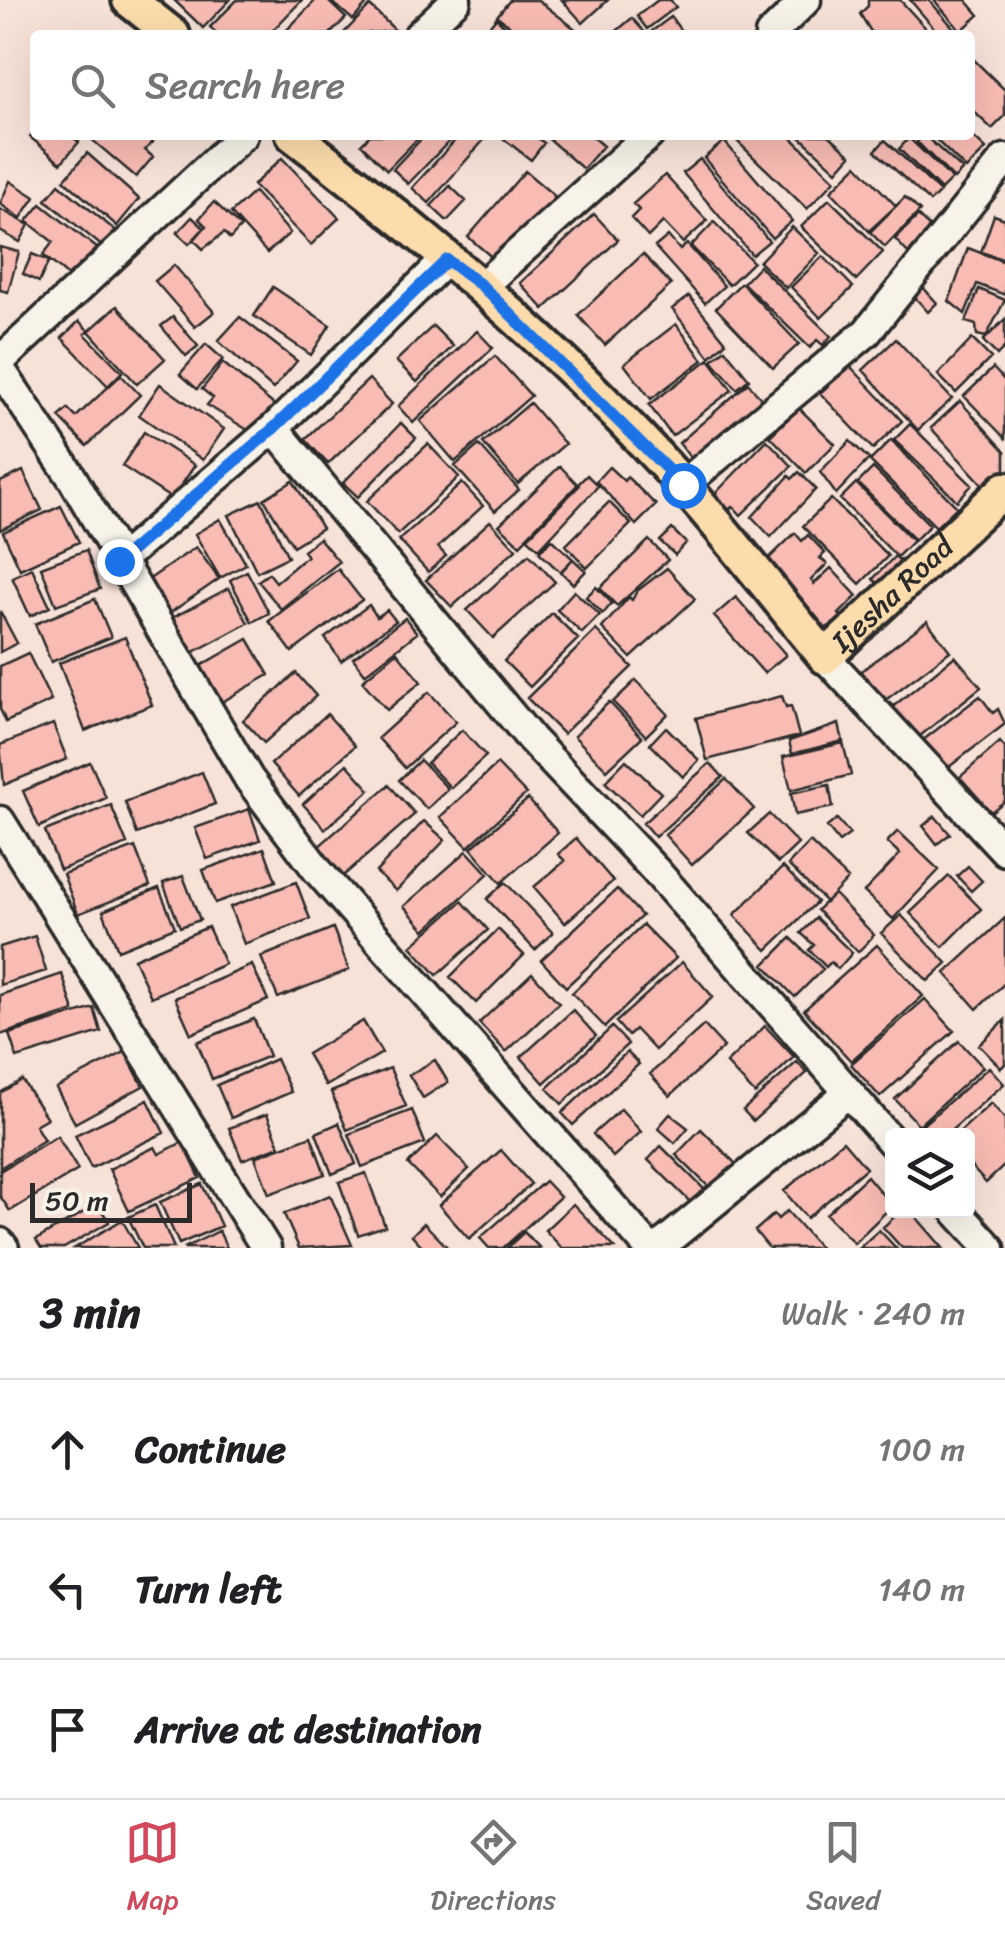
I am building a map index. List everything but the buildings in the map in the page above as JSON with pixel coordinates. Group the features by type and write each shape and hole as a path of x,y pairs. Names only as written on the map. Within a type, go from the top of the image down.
{"main road":[{"path":"129,0 167,30"},
{"path":"305,140 482,286 683,485 825,657"},
{"name":"Ijesha Road","path":"825,657 1005,489"}],"street":[{"path":"424,30 456,0"},
{"path":"775,30 806,0"},
{"path":"0,361 238,140"},
{"path":"482,286 643,140"},
{"path":"683,485 867,332 1005,158"},
{"path":"119,561 274,428 447,260"},
{"path":"0,369 71,476 249,778 318,870 649,1248"},
{"path":"274,428 530,739 655,870 885,1134"},
{"path":"825,657 1002,841"},
{"path":"0,821 266,1248"},
{"path":"658,1248 848,1094"},
{"path":"963,1218 990,1248"}],"route":[{"path":"119,561 274,428 447,260 482,286 683,485"}]}
